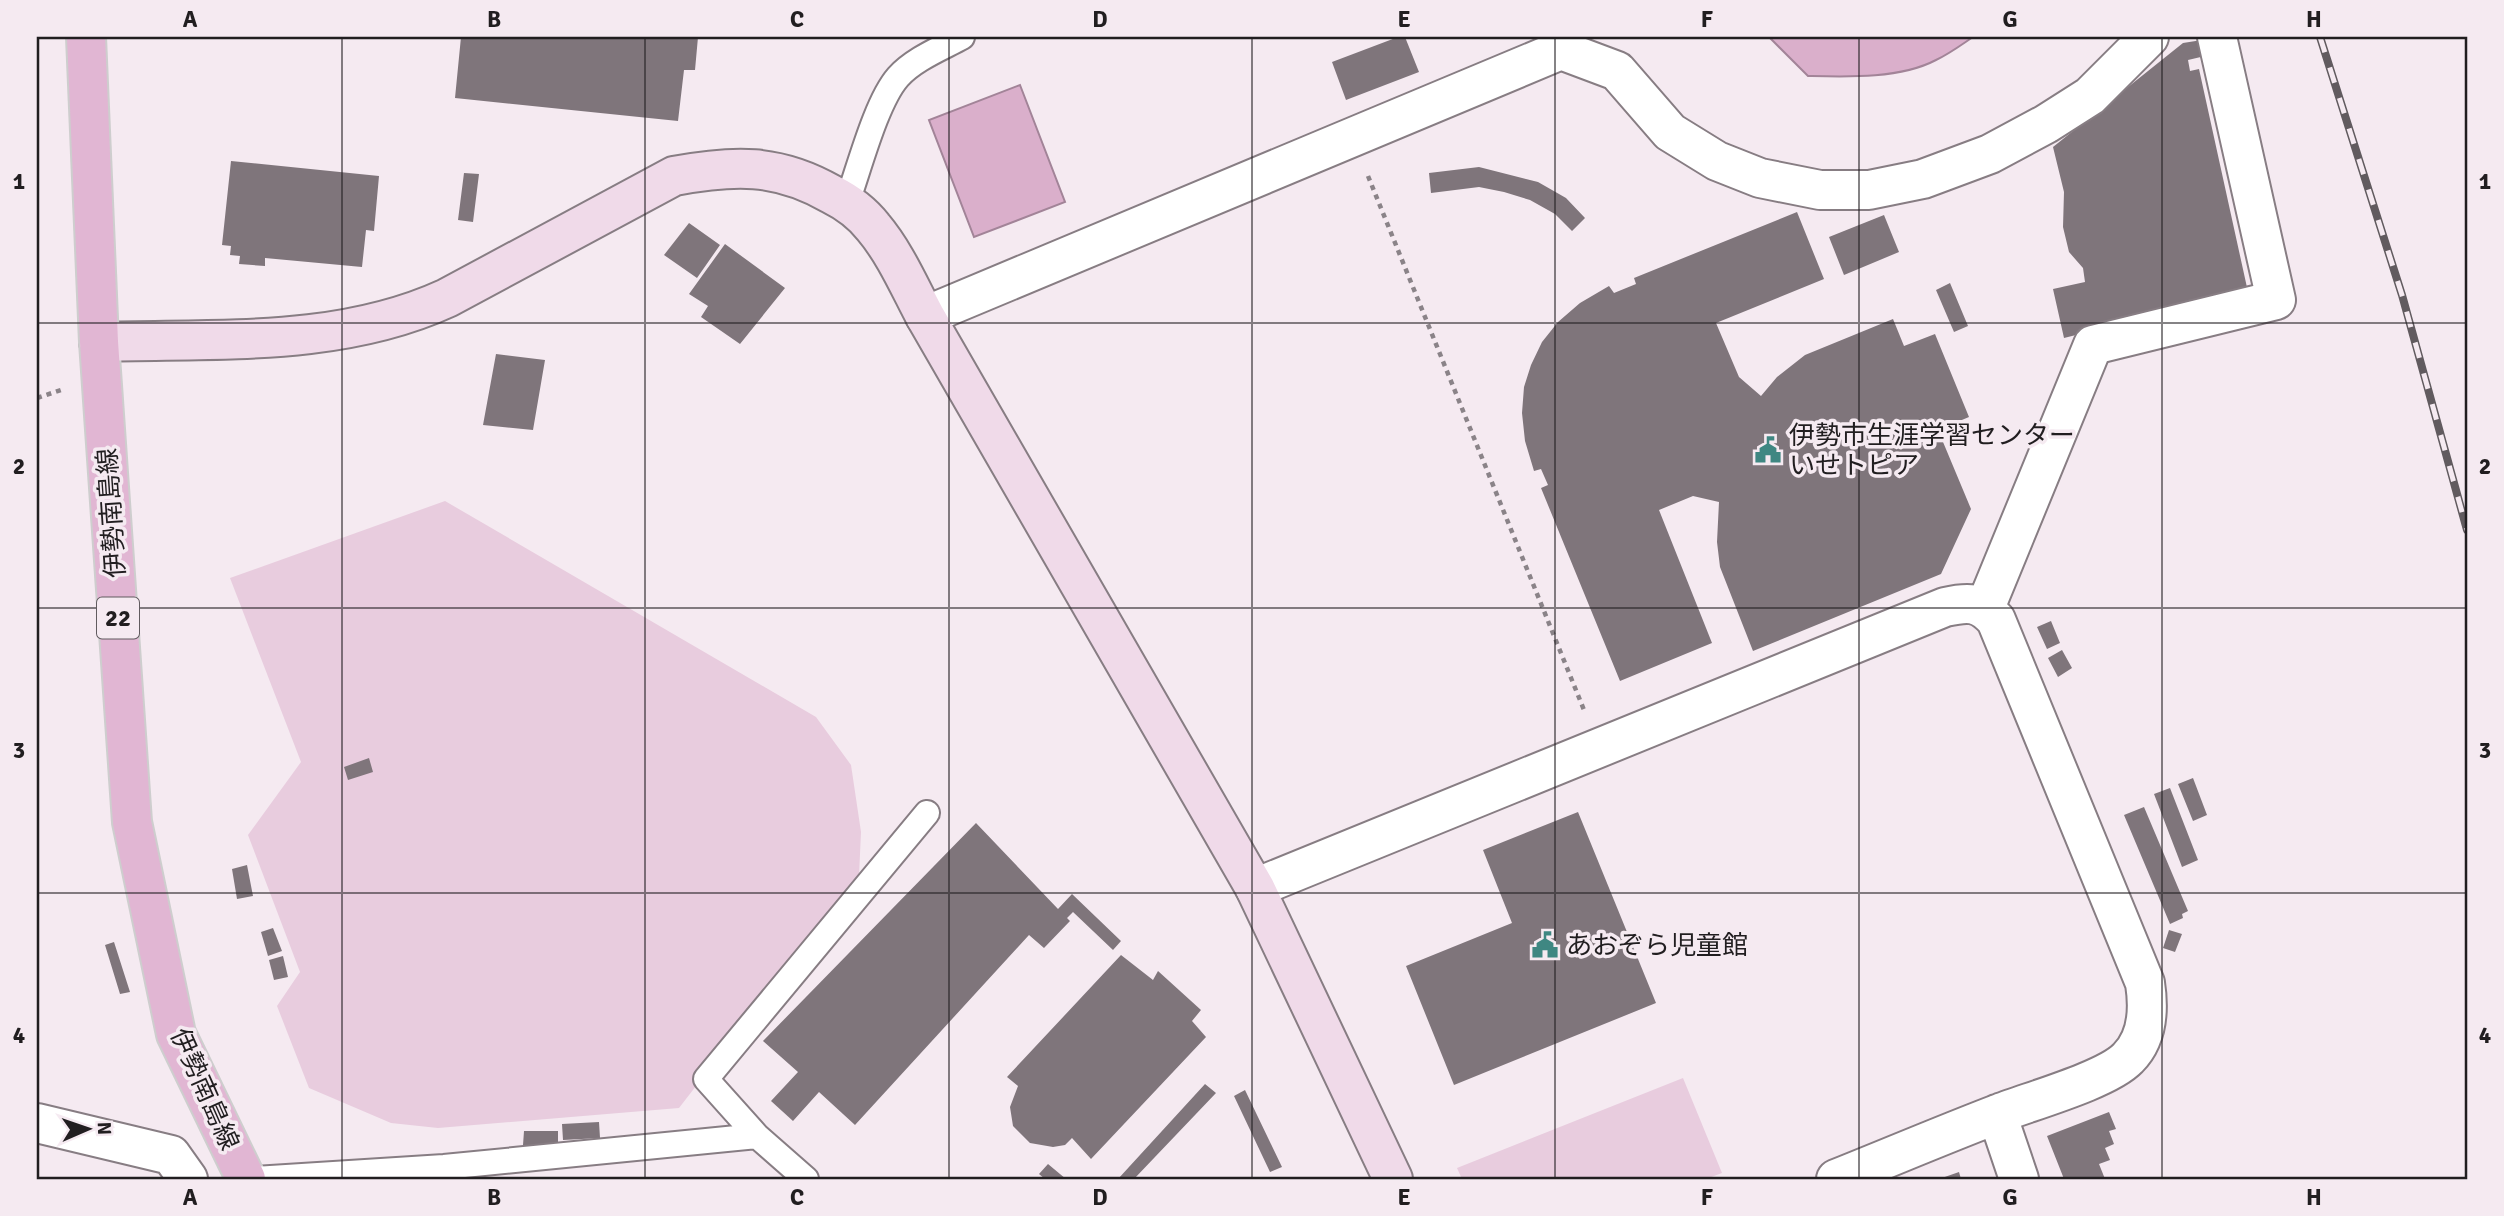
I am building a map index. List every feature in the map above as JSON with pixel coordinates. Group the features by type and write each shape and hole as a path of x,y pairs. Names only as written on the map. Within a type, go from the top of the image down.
{"main road":[{"name":"伊勢南島線","path":"86,37 99,342 132,822 176,1034 246,1179"}],"street":[{"path":"925,316 1561,50 1618,71 1670,132 1717,161 1760,177 1820,190 1869,190 1923,179 1990,154 2024,136 2090,96 2149,37"},
{"path":"1985,608 2093,345 2276,300 2217,37"},
{"path":"99,342 312,336 416,313 644,191 674,176 694,172 731,169 785,173 812,183 847,202 872,225 889,249 1255,888 1393,1179"},
{"path":"1255,888 1945,607 1966,602 1985,608 1996,620 2146,983 2148,1009 2142,1036 2129,1058 2110,1072 1836,1179"},
{"path":"1997,1114 2019,1179"},
{"path":"37,1123 171,1154 188,1179"}],"lane":[{"path":"847,202 887,92 900,75 936,50 962,37"},
{"path":"806,1179 757,1136 706,1079 927,813"},
{"path":"253,1179 444,1167 757,1136"}],"path":[{"path":"1352,136 1599,748"}],"shaded area":[{"path":"1769,37 1973,37 1946,55 1906,71 1839,77 1808,76"},
{"path":"1020,85 1065,202 974,237 929,120"},
{"path":"445,501 816,717 851,765 861,832 859,876 679,1108 438,1128 391,1123 309,1088 277,1006 300,972 248,835 301,762 230,578"},
{"path":"1683,1078 1722,1173 1706,1179 1462,1179 1457,1168"}],"building":[{"path":"461,37 698,37 695,70 684,70 678,121 455,98"},
{"path":"1398,37 1405,37 1419,72 1346,100 1332,62"},
{"path":"2202,40 2205,56 2188,60 2190,71 2199,69 2248,292 2064,338 2053,289 2085,282 2083,268 2069,252 2063,227 2064,192 2053,147 2183,43"},
{"path":"231,161 379,176 374,231 366,230 362,267 265,258 265,266 239,264 240,256 230,255 231,246 222,245"},
{"path":"1479,167 1538,182 1566,198 1585,218 1572,231 1555,214 1530,200 1504,192 1479,187 1431,193 1429,173"},
{"path":"464,173 479,174 473,222 458,220"},
{"path":"1797,212 1824,279 1716,323 1739,377 1761,396 1777,377 1805,355 1893,319 1904,346 1935,334 1969,417 1938,430 1971,509 1941,574 1753,651 1720,567 1717,542 1719,502 1693,496 1659,510 1712,643 1620,681 1541,488 1548,485 1541,469 1534,471 1525,441 1522,413 1524,387 1531,365 1542,342 1558,322 1580,303 1609,286 1614,293 1636,284 1634,278"},
{"path":"1884,215 1899,252 1844,275 1829,237"},
{"path":"689,223 720,245 697,278 664,255"},
{"path":"725,244 785,288 740,344 701,317 708,306 689,294"},
{"path":"1950,283 1968,326 1954,332 1936,290"},
{"path":"496,354 545,360 533,430 483,425"},
{"path":"2051,621 2060,643 2047,649 2037,627"},
{"path":"2062,650 2072,668 2058,677 2048,658"},
{"path":"369,758 373,772 348,780 344,767"},
{"path":"2193,778 2207,815 2193,821 2178,784"},
{"path":"2170,788 2198,860 2182,867 2154,794"},
{"path":"2144,807 2188,911 2182,914 2183,918 2170,924 2124,815"},
{"name":"あおぞら児童館","path":"1578,812 1656,1003 1454,1085 1406,966 1512,923 1483,850"},
{"path":"976,823 1058,909 1072,894 1121,941 1113,950 1073,912 1067,918 1070,921 1044,948 1029,935 855,1125 819,1092 793,1121 771,1101 798,1072 763,1041"},
{"path":"247,865 253,896 237,899 232,869"},
{"path":"273,928 282,951 268,956 261,932"},
{"path":"2169,930 2182,934 2175,952 2163,948"},
{"path":"114,942 130,992 120,994 105,945"},
{"path":"1121,955 1153,980 1158,971 1201,1010 1192,1021 1206,1037 1091,1159 1072,1138 1065,1145 1053,1147 1030,1143 1013,1126 1010,1107 1018,1086 1007,1077"},
{"path":"283,956 288,977 274,980 269,960"},
{"path":"1205,1084 1216,1093 1134,1179 1118,1179"},
{"path":"1245,1090 1282,1167 1270,1172 1234,1096"},
{"path":"2109,1112 2116,1129 2109,1131 2114,1144 2105,1148 2110,1160 2099,1164 2105,1179 2064,1179 2047,1136"},
{"path":"599,1122 600,1138 563,1140 562,1124"},
{"path":"524,1131 558,1131 558,1145 523,1145"},
{"path":"1048,1164 1066,1179 1045,1179 1039,1174"},
{"path":"1959,1172 1961,1179 1939,1179"}],"railway":[{"path":"2320,37 2402,295 2467,530"}],"place":[{"name":"伊勢市生涯学習センター いせトピア","path":"1768,450"},
{"name":"あおぞら児童館","path":"1545,945"}]}
